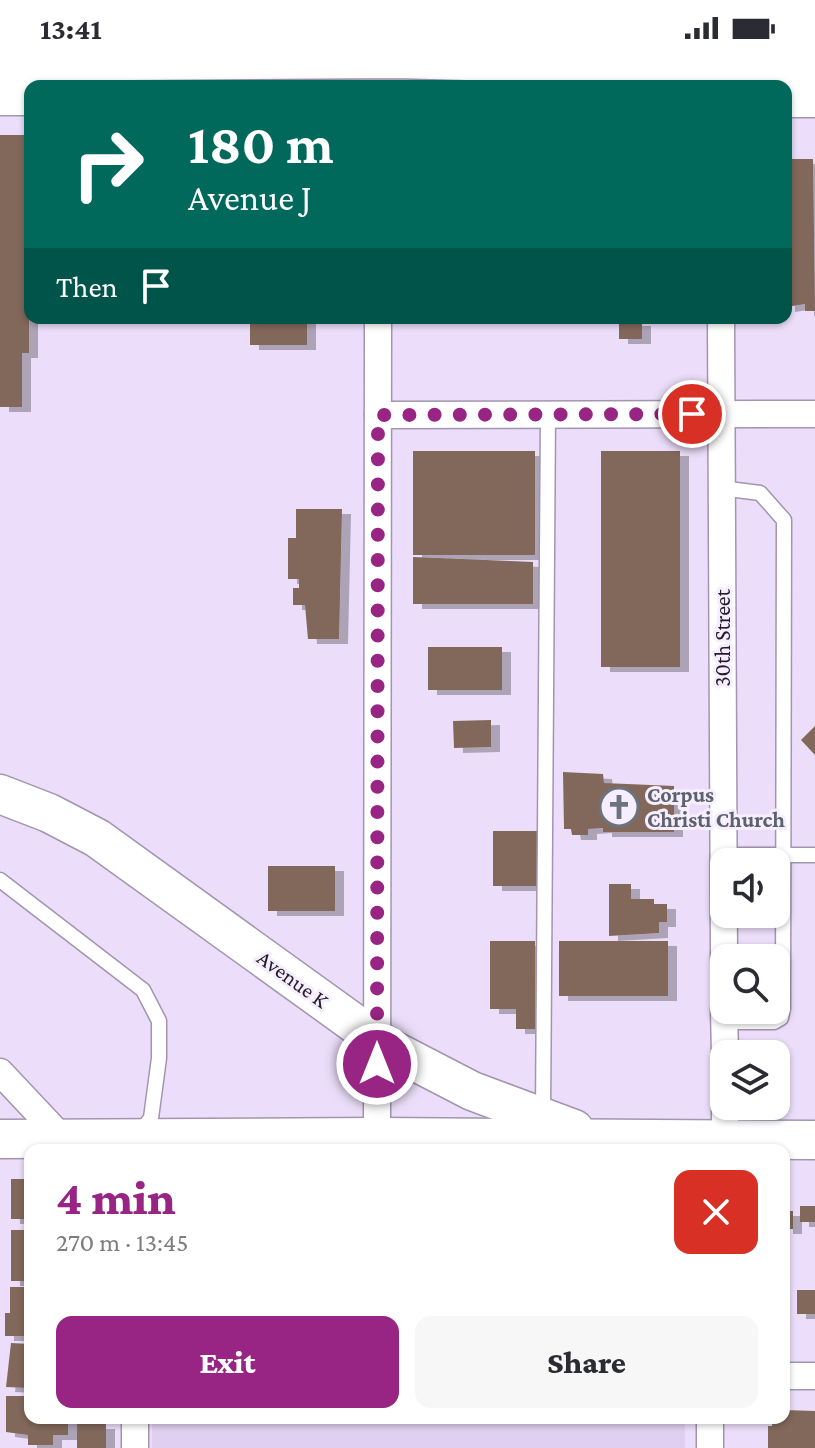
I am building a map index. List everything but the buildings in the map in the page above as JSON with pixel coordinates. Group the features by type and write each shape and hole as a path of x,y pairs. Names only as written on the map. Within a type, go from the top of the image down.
{"street":[{"path":"443,56 737,69"},
{"path":"0,62 397,59 815,71"},
{"path":"0,96 24,96"},
{"path":"792,98 815,98"},
{"path":"377,1137 378,324"},
{"name":"30th Street","path":"721,324 723,848"},
{"path":"378,415 815,414"},
{"name":"Avenue K","path":"0,794 49,813 97,838 377,1040 472,1091 599,1138"},
{"path":"0,1072 63,1139"},
{"path":"165,1144 377,1137 599,1138 724,1132 815,1140"},
{"path":"0,1139 63,1139 123,1144"},
{"path":"790,1376 815,1376"},
{"path":"135,1424 135,1448"},
{"path":"710,1424 710,1448"}],"lane":[{"path":"543,1117 548,415"},
{"path":"721,488 760,493 784,520 783,848"},
{"path":"790,855 815,855"},
{"path":"0,880 143,990 159,1021 159,1058 151,1118 136,1144"}],"shaded area":[{"path":"152,1424 685,1424 685,1448 152,1448"}],"place":[{"name":"Corpus Christi Church","path":"619,807"}],"route":[{"path":"377,1064 378,415 692,414"}]}
